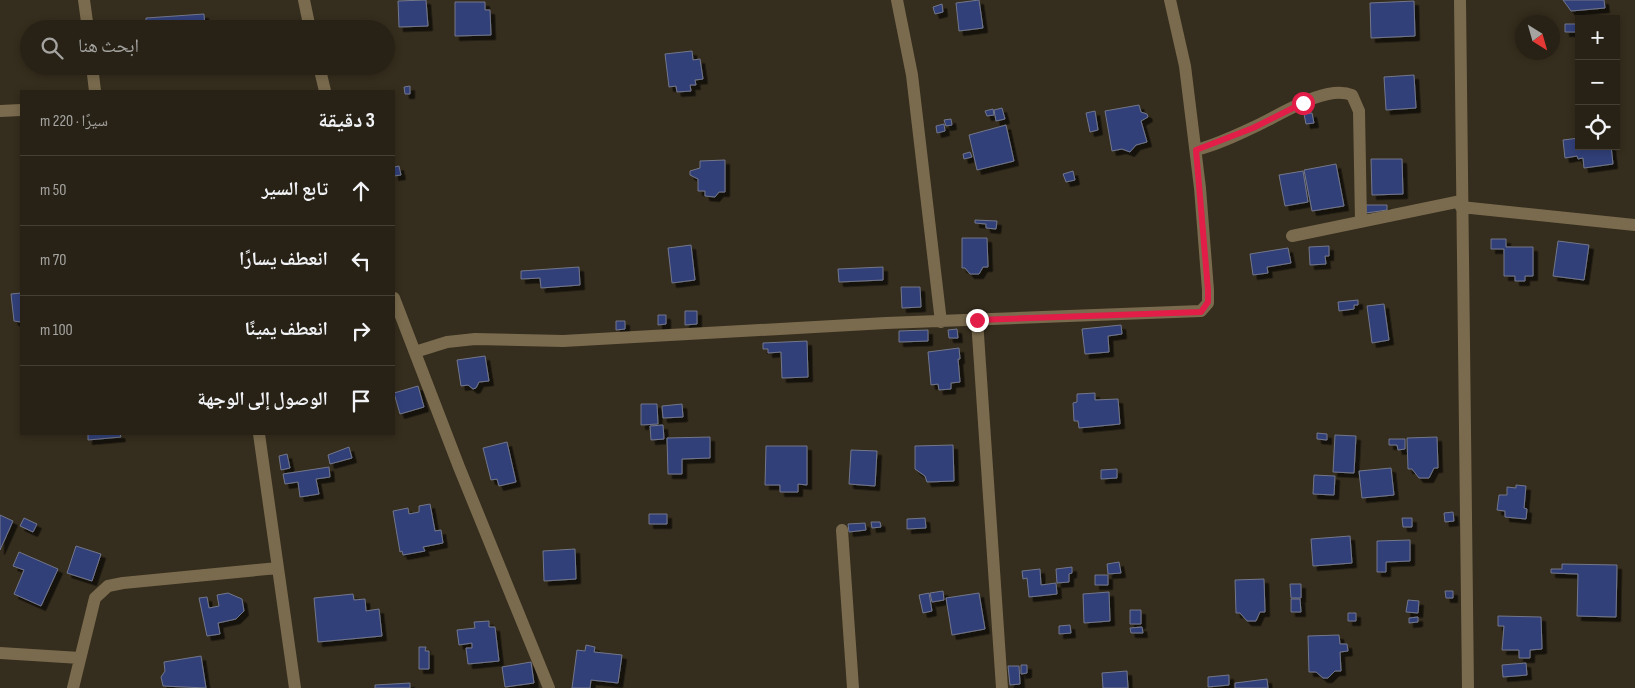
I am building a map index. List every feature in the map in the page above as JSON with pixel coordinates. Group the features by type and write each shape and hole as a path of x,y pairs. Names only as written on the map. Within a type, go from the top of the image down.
{"street":[{"path":"84,0 87,20"},
{"path":"304,0 308,20"},
{"path":"897,0 912,75 942,322"},
{"path":"415,352 447,342 475,339 563,341 977,320 1201,312 1205,309 1208,302 1208,290 1196,150 1185,66 1170,0"},
{"path":"1460,0 1468,688"},
{"path":"93,75 96,90"},
{"path":"320,75 321,90"},
{"path":"1196,150 1253,128 1319,96 1335,93 1352,95 1359,111 1361,222"},
{"path":"0,110 20,110"},
{"path":"1292,236 1461,204 1635,225"},
{"path":"395,301 550,688"},
{"path":"977,320 1002,688"},
{"path":"259,435 295,688"},
{"path":"842,530 853,688"},
{"path":"73,688 95,598 108,586 278,568"},
{"path":"0,654 80,658"}],"building":[{"path":"426,0 428,26 399,27 398,1"},
{"path":"979,0 983,28 959,31 956,3"},
{"path":"1563,0 1604,0 1605,8 1571,11"},
{"path":"1414,1 1415,36 1371,38 1370,3"},
{"path":"455,2 485,2 485,10 490,10 491,35 455,36"},
{"path":"942,4 943,12 935,14 933,7"},
{"path":"204,14 204,20 146,20 146,18"},
{"path":"1565,24 1575,24 1575,32 1565,32"},
{"path":"692,51 693,60 700,59 703,79 695,80 696,85 690,85 691,91 677,92 676,86 669,87 665,54"},
{"path":"1414,75 1416,108 1386,110 1384,77"},
{"path":"410,86 410,94 405,94 404,87"},
{"path":"1139,105 1141,112 1147,114 1148,117 1141,121 1147,142 1136,145 1130,152 1122,149 1112,151 1105,111"},
{"path":"1002,108 1005,119 996,121 994,110"},
{"path":"993,109 994,115 987,116 985,111"},
{"path":"1095,111 1098,130 1090,132 1086,113"},
{"path":"1312,113 1314,123 1306,124 1304,114"},
{"path":"951,119 952,125 946,126 944,120"},
{"path":"944,124 945,131 937,133 936,126"},
{"path":"1006,125 1014,161 977,170 969,135"},
{"path":"1575,138 1575,150 1611,150 1613,164 1584,168 1583,158 1578,159 1577,156 1565,158 1563,140"},
{"path":"970,152 972,157 964,159 963,154"},
{"path":"1371,159 1402,159 1403,194 1372,195"},
{"path":"725,160 725,192 719,192 715,197 705,196 705,191 698,191 698,179 690,175 690,171 700,168 700,161"},
{"path":"1336,164 1344,206 1312,211 1304,170"},
{"path":"399,166 401,175 395,176 395,167"},
{"path":"1073,171 1075,180 1066,182 1063,174"},
{"path":"1303,171 1308,202 1285,206 1279,175"},
{"path":"1366,205 1387,205 1387,210 1366,213"},
{"path":"975,220 997,221 996,229 986,228 986,224 975,223"},
{"path":"962,238 987,238 988,267 983,267 979,274 970,274 965,268 962,268"},
{"path":"1491,239 1506,239 1506,247 1533,247 1533,276 1525,276 1525,281 1515,281 1515,276 1504,276 1504,249 1491,249"},
{"path":"1558,241 1589,245 1584,280 1553,276"},
{"path":"691,245 695,280 672,283 668,248"},
{"path":"1329,246 1329,256 1325,256 1326,264 1310,265 1309,247"},
{"path":"1288,248 1291,263 1267,267 1268,273 1253,275 1250,254"},
{"path":"579,267 580,285 541,288 540,278 521,279 521,271"},
{"path":"883,267 883,280 839,282 838,269"},
{"path":"901,287 920,287 921,307 902,308"},
{"path":"20,293 20,322 14,321 11,294"},
{"path":"1358,300 1358,305 1354,305 1354,309 1339,311 1338,302"},
{"path":"1384,304 1389,340 1372,343 1367,306"},
{"path":"685,311 697,311 697,324 685,325"},
{"path":"658,315 666,315 666,324 658,325"},
{"path":"616,321 625,321 625,329 616,330"},
{"path":"1121,325 1122,334 1108,336 1109,352 1085,354 1082,329"},
{"path":"957,329 958,338 949,338 948,330"},
{"path":"928,330 928,341 899,342 899,331"},
{"path":"807,341 808,377 782,378 781,352 768,353 768,349 763,349 763,343"},
{"path":"959,348 960,382 951,383 951,389 939,390 938,384 931,385 928,352"},
{"path":"485,356 489,381 479,382 476,388 473,389 468,385 461,386 457,360"},
{"path":"418,386 424,407 400,414 395,393"},
{"path":"1095,393 1095,400 1118,399 1120,424 1079,428 1078,421 1074,421 1073,403 1077,402 1077,394"},
{"path":"641,404 657,404 658,424 641,425"},
{"path":"682,404 683,417 663,418 662,406"},
{"path":"663,425 664,439 651,440 650,426"},
{"path":"1317,433 1327,434 1327,440 1317,439"},
{"path":"88,435 120,435 121,437 88,440"},
{"path":"1335,435 1356,436 1354,473 1333,472"},
{"path":"710,437 710,458 682,459 682,474 668,474 667,438"},
{"path":"1437,437 1438,468 1434,468 1429,478 1419,478 1412,469 1408,469 1407,438"},
{"path":"1389,439 1405,439 1405,449 1398,450 1397,445 1389,445"},
{"path":"507,442 516,482 499,486 497,479 491,480 483,448"},
{"path":"953,445 954,481 927,482 925,476 915,469 915,446"},
{"path":"766,446 807,446 807,485 798,484 798,492 780,492 780,485 765,485"},
{"path":"349,447 352,458 330,464 328,455"},
{"path":"851,450 877,451 875,486 849,484"},
{"path":"287,454 290,468 281,470 279,456"},
{"path":"329,467 330,477 316,479 319,494 300,497 298,482 285,484 283,474"},
{"path":"1391,468 1394,495 1362,498 1359,471"},
{"path":"1117,469 1117,478 1101,479 1101,470"},
{"path":"1314,475 1335,476 1334,495 1313,494"},
{"path":"1516,485 1526,486 1524,508 1527,509 1526,519 1505,517 1505,511 1497,510 1499,495 1507,495 1507,487 1516,488"},
{"path":"430,504 435,531 441,530 443,543 423,547 425,551 403,555 402,551 400,552 393,511 408,508 409,514 419,512 419,506"},
{"path":"1453,512 1454,521 1445,522 1444,513"},
{"path":"649,514 667,514 667,524 649,524"},
{"path":"0,515 13,521 0,550"},
{"path":"24,518 37,524 33,532 20,526"},
{"path":"925,518 926,528 907,529 907,519"},
{"path":"1402,518 1412,518 1412,527 1403,527"},
{"path":"871,522 880,522 881,527 872,528"},
{"path":"865,523 866,530 849,532 848,524"},
{"path":"1350,536 1352,563 1313,566 1311,539"},
{"path":"1410,540 1410,561 1386,562 1386,572 1377,572 1377,541"},
{"path":"76,546 101,554 92,581 67,573"},
{"path":"575,549 576,579 544,581 543,551"},
{"path":"19,552 58,569 41,606 14,594 24,570 13,566"},
{"path":"1119,562 1121,573 1108,574 1107,564"},
{"path":"1562,564 1617,565 1616,617 1577,616 1578,574 1551,573 1551,569 1562,569"},
{"path":"1072,567 1072,573 1069,574 1069,582 1057,583 1056,569"},
{"path":"1040,569 1041,585 1056,583 1057,594 1029,597 1027,578 1023,579 1022,571"},
{"path":"1095,575 1108,575 1108,585 1095,585"},
{"path":"1264,579 1265,612 1260,612 1256,621 1247,621 1240,613 1236,613 1235,580"},
{"path":"1290,584 1301,584 1301,598 1291,598"},
{"path":"943,591 944,600 932,602 930,593"},
{"path":"1445,591 1453,591 1453,598 1446,598"},
{"path":"1109,592 1110,621 1084,623 1083,594"},
{"path":"228,593 242,599 244,611 236,619 218,623 220,634 207,636 199,598 207,597 209,608 219,606 217,595"},
{"path":"929,593 932,611 923,613 919,595"},
{"path":"979,593 985,629 952,635 946,598"},
{"path":"353,594 354,600 365,599 366,611 379,609 382,636 318,642 314,598"},
{"path":"1291,599 1300,599 1301,612 1291,612"},
{"path":"1408,600 1419,601 1418,613 1406,612"},
{"path":"1130,610 1141,610 1141,624 1130,624"},
{"path":"1348,613 1356,613 1356,621 1348,621"},
{"path":"1498,616 1541,617 1542,649 1530,650 1530,658 1519,658 1519,650 1502,650 1504,626 1498,626"},
{"path":"1418,617 1418,622 1409,623 1409,618"},
{"path":"489,621 489,627 495,627 499,661 468,664 466,648 472,648 472,643 459,645 457,630 475,628 474,622"},
{"path":"1070,625 1071,633 1059,634 1059,626"},
{"path":"1142,627 1143,633 1131,633 1130,628"},
{"path":"1339,635 1340,644 1347,644 1348,651 1340,652 1341,671 1335,671 1328,678 1323,678 1316,672 1309,672 1308,636"},
{"path":"586,645 595,647 594,652 622,655 618,683 591,680 590,688 572,688 577,650 585,651"},
{"path":"419,647 426,647 425,651 429,651 429,669 419,669"},
{"path":"201,656 206,688 163,686 161,677 165,671 164,662"},
{"path":"531,662 534,683 505,687 502,667"},
{"path":"1526,663 1527,675 1503,677 1502,665"},
{"path":"1021,665 1027,665 1027,673 1021,674"},
{"path":"1008,666 1019,666 1020,684 1010,685"},
{"path":"1127,671 1128,688 1103,688 1102,673"},
{"path":"1229,675 1229,685 1208,687 1208,677"},
{"path":"1267,679 1268,688 1235,688 1235,683"},
{"path":"410,683 410,688 375,688 375,685"}],"route":[{"path":"977,320 1201,312 1205,309 1208,302 1208,290 1196,150 1253,128 1303,103"}]}
